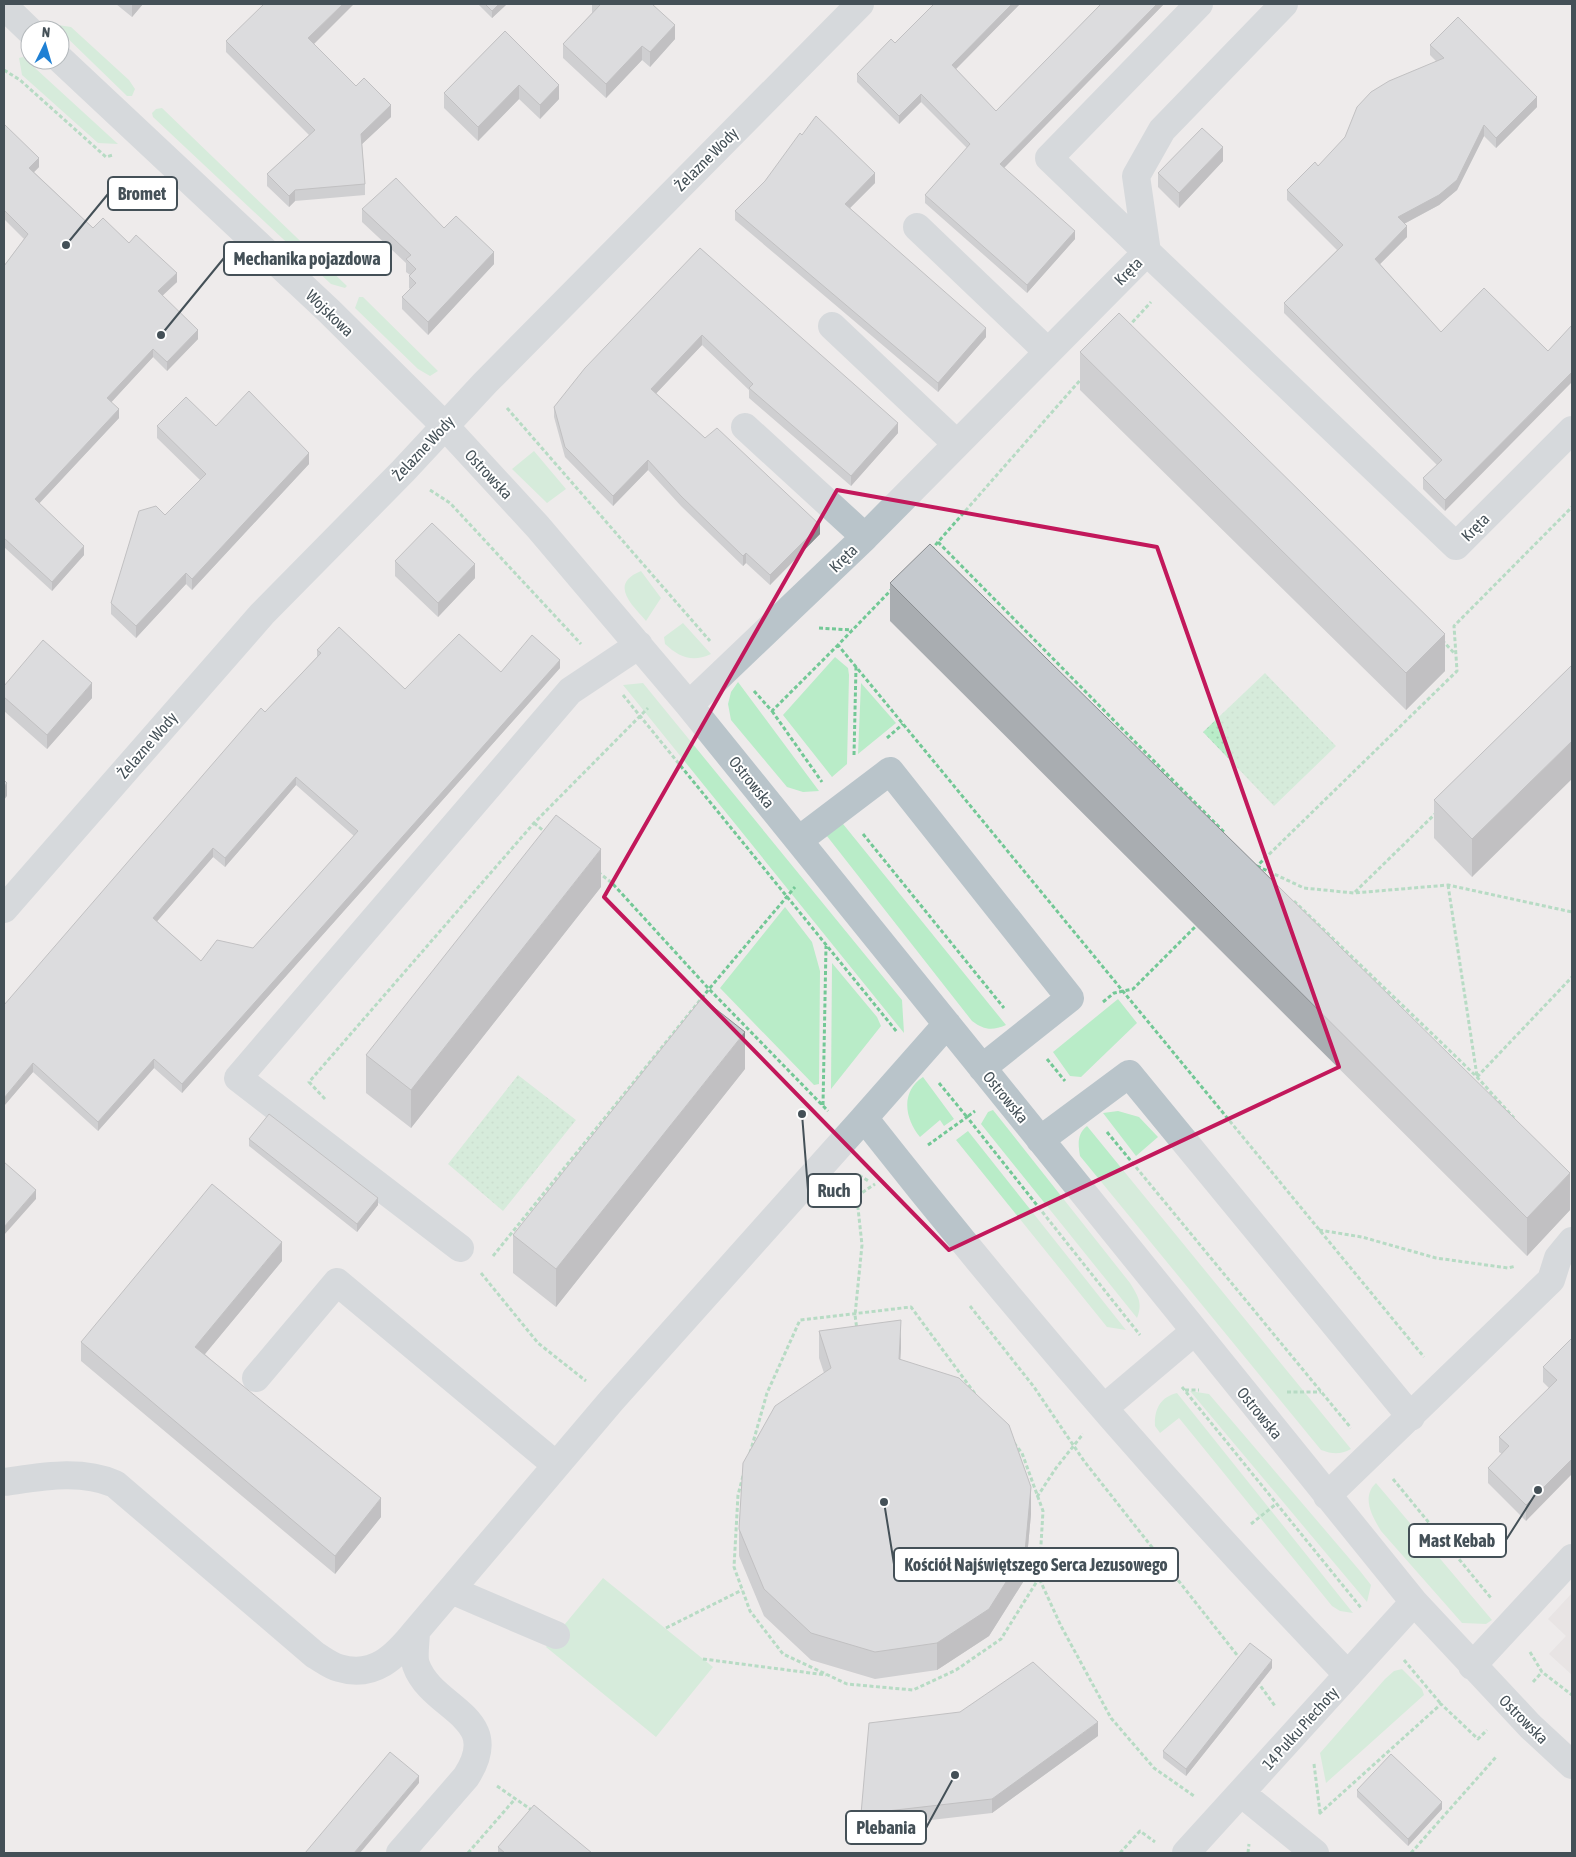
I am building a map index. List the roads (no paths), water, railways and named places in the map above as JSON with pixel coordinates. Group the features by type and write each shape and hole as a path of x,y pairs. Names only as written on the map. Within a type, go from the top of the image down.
{"street":[{"name":"Żelazne Wody","path":"4,909 262,614 403,471 444,424 860,4"},
{"path":"1147,252 1049,158 1198,4"},
{"path":"1147,252 1136,176 1153,145 1162,130 1284,4"},
{"path":"4,6 20,21"},
{"name":"Wojskowa","path":"70,68 329,311 444,424"},
{"path":"917,227 1048,352"},
{"name":"Kręta","path":"689,705 865,537 1147,252 1456,546 1572,430"},
{"path":"832,326 957,444"},
{"name":"Ostrowska","path":"444,424 538,527 672,684 1414,1602 1472,1666 1572,1765"},
{"path":"745,427 865,537"},
{"path":"460,1248 238,1078 570,691 638,645"},
{"path":"799,840 840,807 890,771 1070,998 982,1068"},
{"path":"4,1482 76,1474 98,1476 115,1484 315,1655 339,1668 368,1670 395,1657 556,1464 947,1024"},
{"path":"1040,1140 1129,1074 1412,1417"},
{"path":"857,1126 1267,1591 1348,1675"},
{"path":"1327,1496 1412,1417 1445,1382 1551,1280 1565,1249"},
{"path":"256,1378 337,1282 556,1464"},
{"path":"1104,1408 1195,1331"},
{"path":"1472,1666 1572,1558"},
{"path":"451,1590 556,1635"},
{"name":"14 Pułku Piechoty","path":"1186,1853 1414,1602"},
{"path":"400,1853 466,1777 472,1767 478,1740 470,1721 432,1691 416,1665 416,1631"},
{"path":"1241,1793 1315,1853"}],"place":[{"name":"Bromet","path":"66,245"},
{"name":"Mechanika pojazdowa","path":"161,335"},
{"name":"Ruch","path":"802,1114"},
{"name":"Mast Kebab","path":"1538,1490"},
{"name":"Kościół Najświętszego Serca Jezusowego","path":"884,1502"},
{"name":"Plebania","path":"955,1775"}]}
